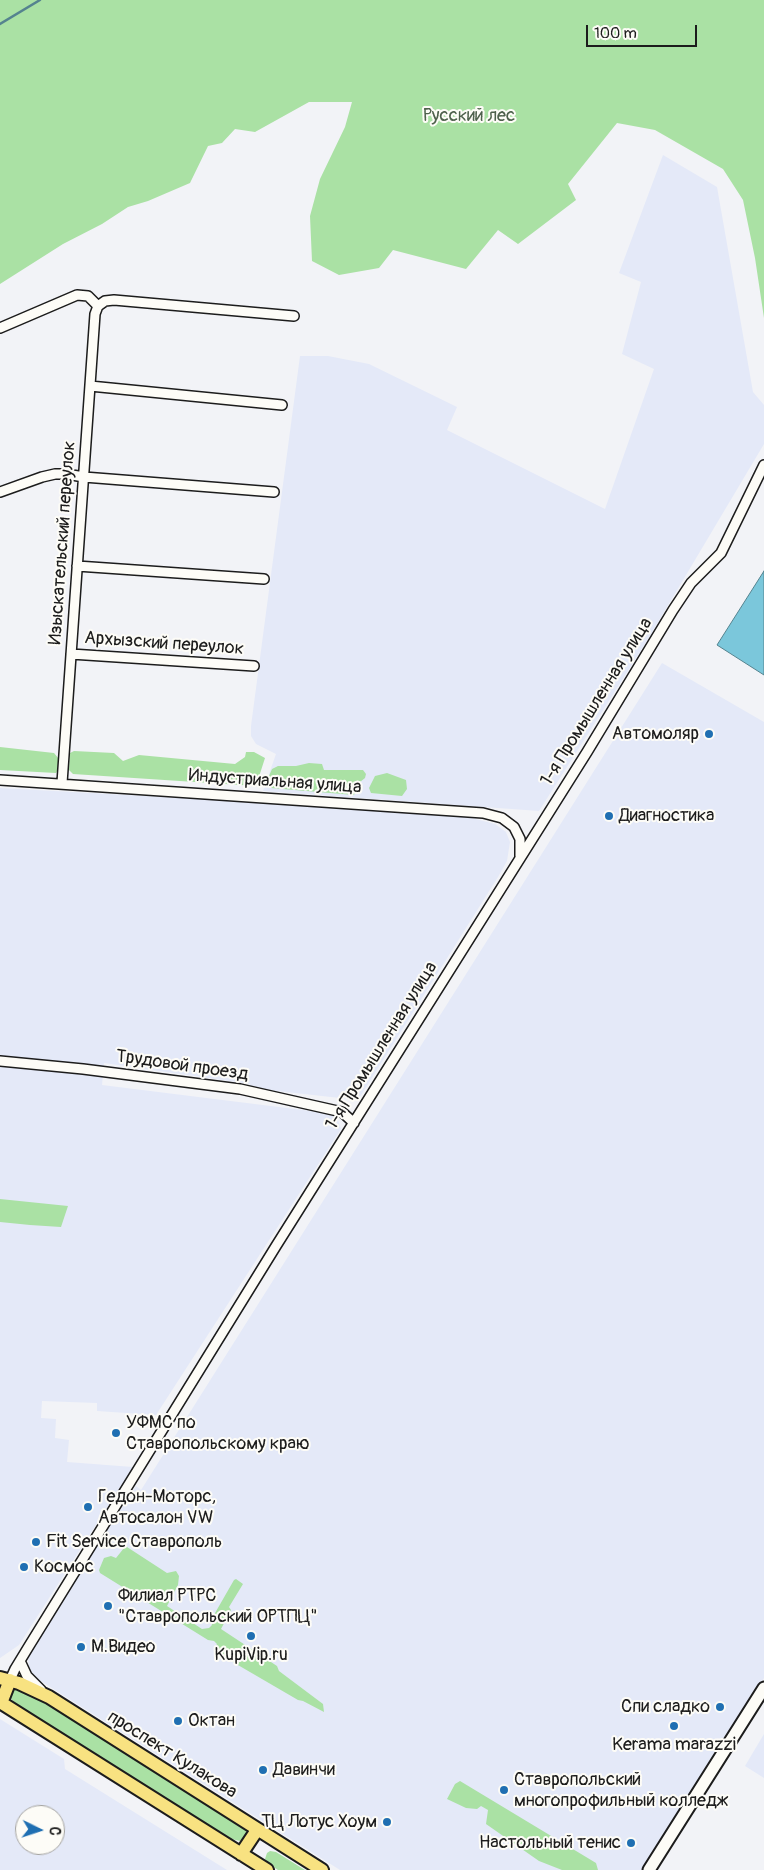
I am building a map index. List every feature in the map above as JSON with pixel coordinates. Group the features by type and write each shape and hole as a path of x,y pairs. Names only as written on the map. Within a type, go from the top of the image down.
{"main road":[{"name":"проспект Кулакова","path":"9,1673 322,1870"},
{"path":"9,1673 0,1703 267,1870"},
{"path":"649,1870 764,1688"},
{"path":"242,1854 257,1830"}],"street":[{"path":"0,328 77,295 88,296 98,306 105,301 114,300 294,316"},
{"name":"Изыскательский переулок","path":"62,783 95,314 98,306"},
{"path":"90,386 282,404"},
{"name":"1-я Промышленная улица","path":"9,1673 29,1646 591,745 673,610 692,584 722,553 764,465"},
{"path":"0,492 55,474 274,492"},
{"path":"77,566 264,579"},
{"name":"Архызский переулок","path":"71,654 254,666"},
{"name":"Индустриальная улица","path":"0,780 483,813 502,818 514,827 520,839 520,856"},
{"name":"Трудовой проезд","path":"0,1061 83,1069 240,1089 342,1112 354,1123"},
{"path":"27,1676 25,1665 29,1646"},
{"path":"9,1673 27,1676 49,1697"}],"shaded area":[{"path":"663,155 717,187 753,392 764,405 764,444 645,644 539,811 263,791 276,754 256,744 251,736 251,726 300,356 328,356 369,364 457,407 447,430 605,509 654,369 622,354 641,282 619,273"},
{"path":"662,663 764,722 764,1678 643,1870 340,1870 36,1678 29,1670 28,1654 136,1486 141,1490"},
{"path":"0,788 417,811 464,816 495,824 506,832 510,842 507,861 498,877 358,1100 250,1088 250,1084 104,1063 102,1085 327,1113 337,1117 341,1129 156,1415 97,1411 97,1403 42,1401 41,1418 56,1419 55,1438 69,1440 67,1462 133,1467 19,1645 0,1658"},
{"path":"0,1719 64,1759 65,1769 227,1870 0,1870"},
{"path":"764,1734 764,1778 745,1766"}],"green space":[{"name":"Русский лес","path":"0,0 764,0 764,318 755,258 743,200 723,169 655,130 617,123 568,184 576,200 518,244 498,230 466,269 393,250 379,268 339,275 312,261 310,216 320,179 345,127 352,102 309,102 255,132 235,129 222,143 208,146 190,183 148,201 128,207 102,224 63,244 0,284"},
{"path":"0,747 54,753 59,759 60,766 56,773 0,770"},
{"path":"74,751 114,753 123,761 139,755 235,764 245,757 246,752 254,752 265,758 256,786 73,774 69,770 70,753"},
{"path":"309,763 322,764 324,770 363,770 366,774 354,795 271,788 269,776 272,769 278,766 296,766"},
{"path":"387,773 406,780 407,789 402,796 371,793 369,788 375,776"},
{"path":"0,1199 68,1206 61,1227 0,1222"},
{"path":"127,1547 167,1573 176,1571 179,1576 178,1585 167,1606 202,1629 209,1628 212,1625 211,1620 234,1580 236,1579 243,1584 229,1607 231,1610 221,1629 277,1666 279,1671 323,1704 324,1712 298,1700 219,1654 215,1648 217,1644 214,1641 208,1640 100,1573 99,1570 104,1558 111,1556 116,1558"},
{"path":"15,1689 23,1689 47,1703 244,1827 246,1829 246,1837 240,1841 227,1838 19,1707 10,1697"},
{"path":"460,1781 596,1863 598,1870 562,1870 539,1861 486,1824 488,1810 481,1806 477,1809 466,1808 447,1799 455,1784"},
{"path":"270,1851 276,1852 305,1870 278,1870 265,1859"}],"water":[{"path":"764,571 764,675 717,645"}],"waterway":[{"path":"0,24 40,0"}],"place":[{"name":"Автомоляр","path":"709,734"},
{"name":"Диагностика","path":"609,816"},
{"name":"УФМС по Ставропольскому краю","path":"116,1433"},
{"name":"Гедон-Моторс, Автосалон VW","path":"88,1507"},
{"name":"Fit Service Ставрополь","path":"36,1542"},
{"name":"Космос","path":"24,1567"},
{"name":"Филиал РТРС \"Ставропольский ОРТПЦ\"","path":"108,1606"},
{"name":"KupiVip.ru","path":"251,1636"},
{"name":"М.Видео","path":"81,1647"},
{"name":"Спи сладко","path":"720,1707"},
{"name":"Октан","path":"178,1721"},
{"name":"Kerama marazzi","path":"674,1726"},
{"name":"Давинчи","path":"263,1770"},
{"name":"Ставропольский многопрофильный колледж","path":"504,1790"},
{"name":"ТЦ Лотус Хоум","path":"387,1822"},
{"name":"Настольный тенис","path":"631,1843"}]}
